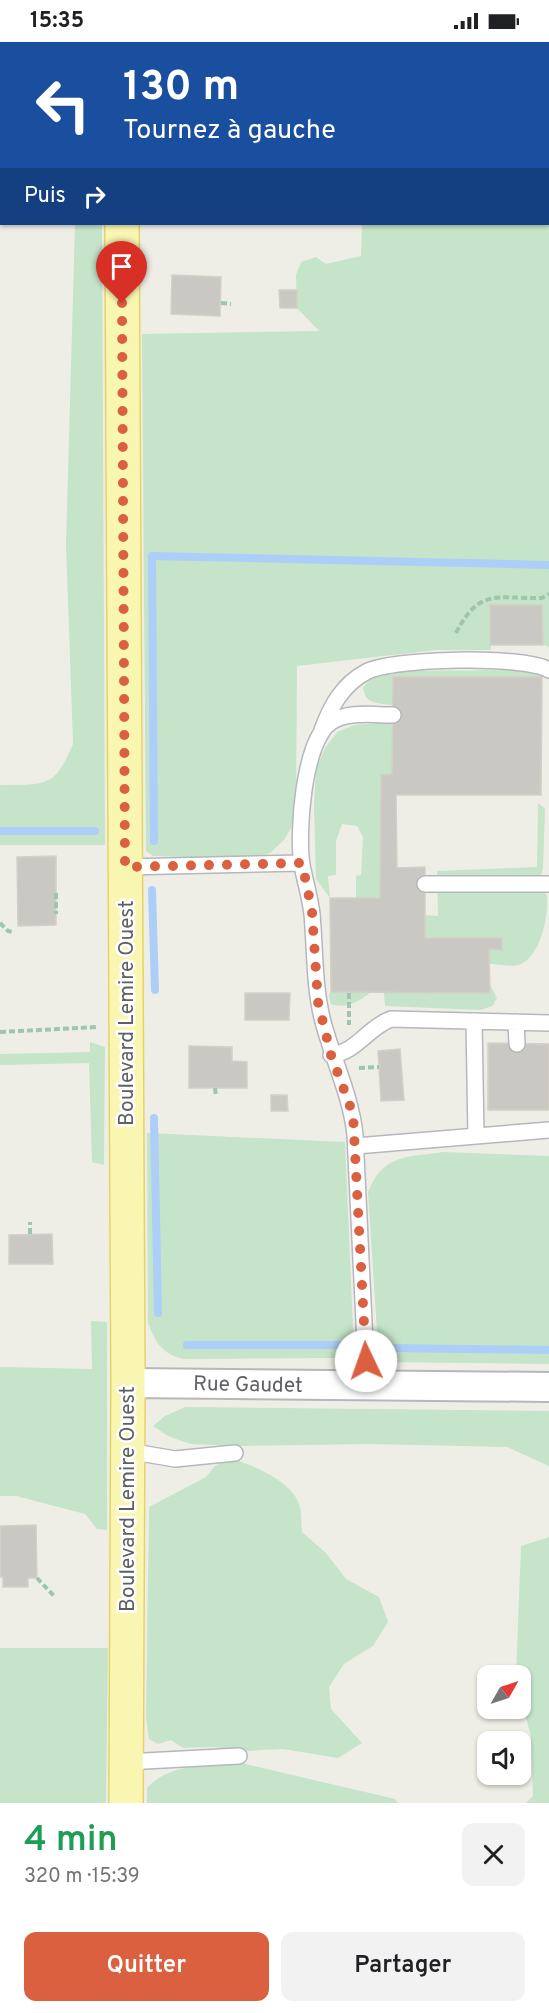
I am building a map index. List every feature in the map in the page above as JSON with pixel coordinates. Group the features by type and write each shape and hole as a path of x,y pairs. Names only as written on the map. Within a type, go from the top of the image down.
{"main road":[{"name":"Boulevard Lemire Ouest","path":"122,225 128,1383 126,1803"}],"street":[{"name":"Rue Gaudet","path":"128,1383 549,1388"}],"lane":[{"path":"367,1385 356,1146 349,1098 331,1055 318,1002 312,911 302,863 306,773 314,745 332,704 352,682 378,667 496,660 526,662 549,670"},
{"path":"321,731 343,717 393,715"},
{"path":"125,867 302,863"},
{"path":"425,884 549,884"},
{"path":"331,1055 345,1053 380,1023 391,1019 549,1023"},
{"path":"474,1021 476,1136"},
{"path":"516,1022 517,1044"},
{"path":"356,1146 549,1130"},
{"path":"128,1451 175,1459 236,1453"},
{"path":"126,1762 238,1756"}],"path":[{"path":"220,303 231,304"},
{"path":"456,633 467,611 479,601 491,597 542,598 548,596"},
{"path":"56,893 56,914"},
{"path":"0,923 8,931 13,932"},
{"path":"349,993 348,1024 362,1039"},
{"path":"0,1032 91,1026 126,1028"},
{"path":"215,1088 216,1097"},
{"path":"30,1221 30,1234"},
{"path":"37,1578 54,1596"}],"green space":[{"path":"75,225 102,225 105,845 0,845 0,785 47,781 60,769 73,744 66,544"},
{"path":"362,225 549,225 549,647 543,645 542,605 490,605 491,650 436,650 297,666 296,799 293,825 284,840 270,853 250,859 153,856 146,851 142,334 319,331 297,308 296,275 301,262 316,257 326,264 361,256"},
{"path":"526,670 542,677 394,677 393,705 369,700 363,687 377,674 394,671"},
{"path":"393,722 392,774 381,775 380,898 356,898 356,876 361,875 363,837 357,826 342,824 336,841 336,875 328,876 330,898 316,879 314,806 316,769 325,748 337,732 354,725"},
{"path":"538,803 545,809 543,868 541,876 534,877 547,896 547,904 542,936 532,954 518,965 490,964 489,949 502,950 502,938 425,938 425,915 438,916 437,871 537,867"},
{"path":"490,985 497,998 492,1006 481,1010 385,1006 384,993 489,993"},
{"path":"331,992 370,993 356,1002 342,1006 331,1004 329,995"},
{"path":"90,1042 105,1047 104,1165 92,1162 89,1063 0,1065 0,1054 90,1052"},
{"path":"147,1133 345,1142 354,1352 344,1358 183,1359 169,1354 160,1346 148,1323"},
{"path":"443,1152 549,1156 549,1364 379,1362 368,1192 374,1179 389,1164 407,1157"},
{"path":"91,1321 107,1322 107,1530 97,1529 85,1514 16,1496 0,1496 0,1367 92,1369"},
{"path":"185,1407 549,1411 549,1466 507,1447 190,1444 168,1436 153,1426 165,1416"},
{"path":"230,1458 270,1475 295,1495 301,1514 302,1532 326,1553 346,1579 379,1597 388,1622 373,1646 344,1664 329,1687 331,1709 362,1743 338,1758 283,1749 245,1751 214,1747 183,1748 171,1740 158,1744 149,1739 146,1717 149,1507 206,1477 215,1466"},
{"path":"549,1537 549,1803 526,1803 533,1796 531,1731 526,1719 531,1719 531,1665 516,1665 521,1546"},
{"path":"0,1648 108,1648 106,1803 0,1803"},
{"path":"237,1762 395,1799 398,1803 147,1803 147,1788 166,1774 189,1767"}],"building":[{"path":"172,275 221,277 220,316 171,314"},
{"path":"279,290 297,290 297,308 280,308"},
{"path":"490,605 542,605 543,645 490,645"},
{"path":"393,677 542,677 541,795 396,795 397,868 425,867 425,938 502,938 502,950 489,949 490,993 331,992 330,898 380,898 381,775 392,774"},
{"path":"56,856 56,925 18,926 17,857"},
{"path":"245,993 290,993 289,1020 245,1020"},
{"path":"488,1043 549,1044 549,1110 488,1110"},
{"path":"189,1046 232,1047 232,1061 247,1062 247,1088 189,1088"},
{"path":"400,1049 404,1100 381,1101 378,1051"},
{"path":"271,1095 287,1095 288,1111 271,1111"},
{"path":"52,1234 53,1264 9,1264 9,1235"},
{"path":"36,1525 37,1578 28,1578 28,1587 3,1587 3,1577 0,1577 0,1526"}],"waterway":[{"path":"154,841 152,556 549,565"},
{"path":"0,831 95,831"},
{"path":"152,890 155,990"},
{"path":"154,1118 158,1313"},
{"path":"187,1345 344,1345"},
{"path":"388,1348 549,1350"}],"route":[{"path":"122,303 125,867 302,863 312,911 318,1002 331,1055 349,1098 353,1114 366,1361"}]}
